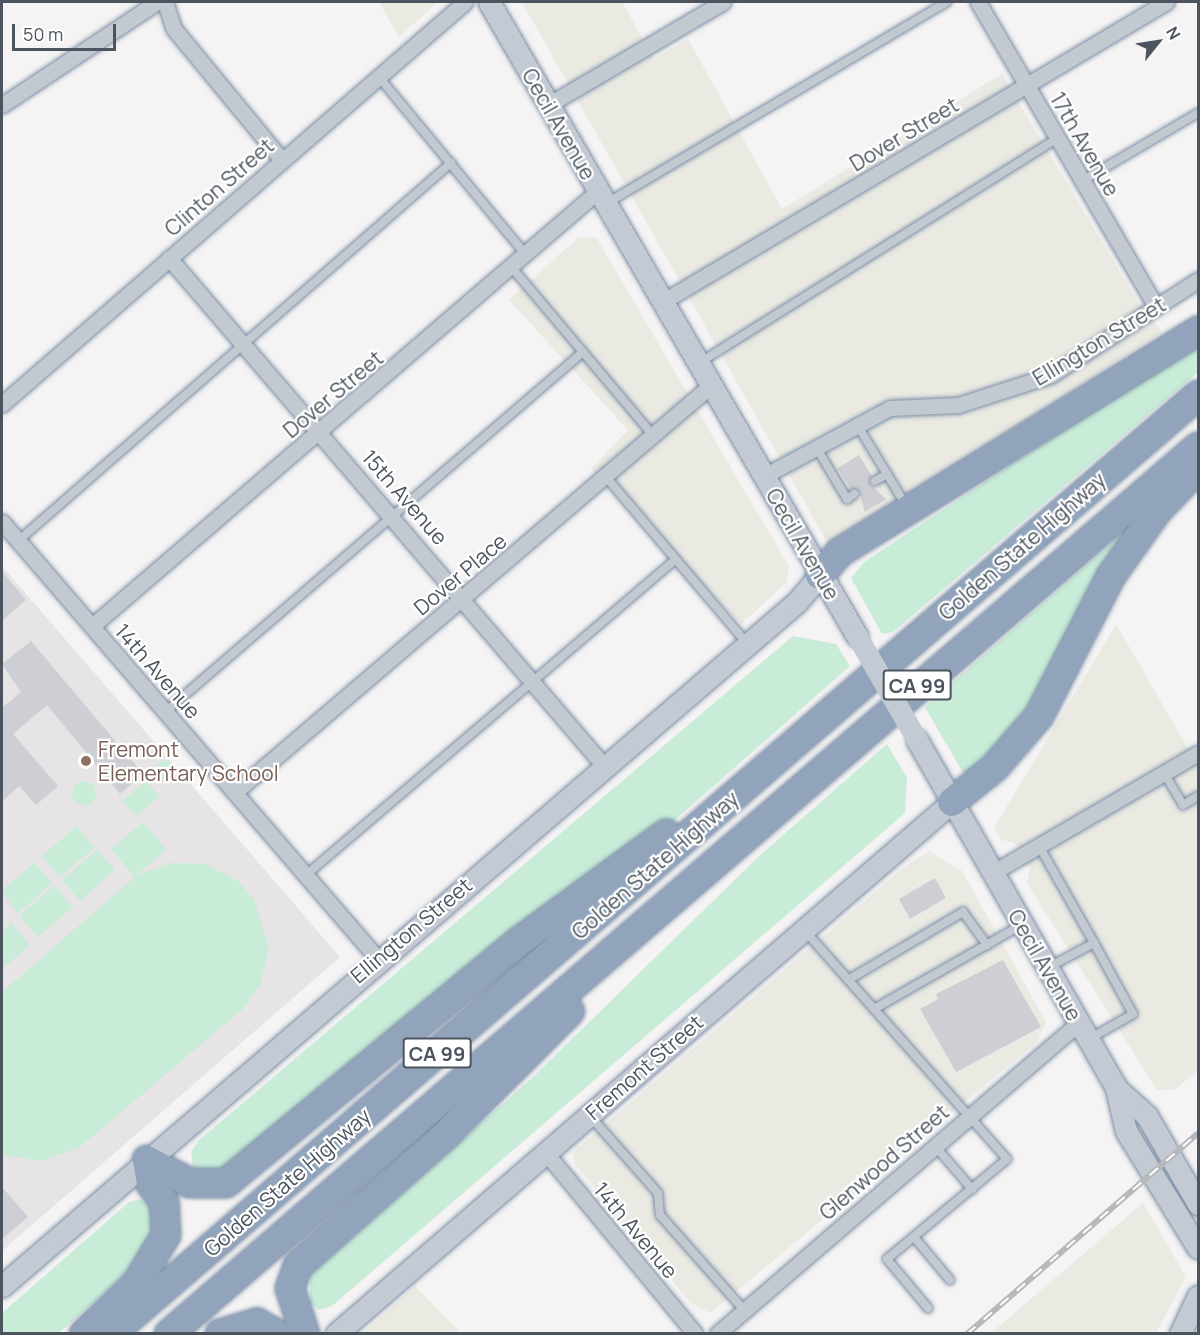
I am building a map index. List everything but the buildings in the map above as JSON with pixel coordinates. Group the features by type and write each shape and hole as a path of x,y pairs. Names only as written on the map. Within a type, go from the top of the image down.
{"highway":[{"path":"820,575 840,552 1198,331"},
{"name":"Golden State Highway","path":"111,1334 1198,395"},
{"name":"Golden State Highway","path":"169,1334 639,928 879,716 1198,447"},
{"path":"952,802 995,767 1039,716 1111,576 1157,511 1198,468"},
{"path":"147,1160 190,1183 226,1184 521,940 762,772"},
{"path":"304,1334 290,1288 298,1266 446,1135 570,1011 639,928"},
{"path":"84,1334 137,1283 166,1235 164,1202 151,1184 147,1160"},
{"path":"220,1334 257,1323 277,1334"}],"main road":[{"name":"Cecil Avenue","path":"489,2 1116,1088 1126,1131 1198,1248"},
{"name":"Ellington Street","path":"2,1286 377,958 748,644 820,575"},
{"name":"Fremont Street","path":"336,1334 802,929 952,802"},
{"name":"Cecil Avenue","path":"1116,1088 1147,1116 1192,1183 1198,1204"},
{"path":"1180,1334 1198,1296"}],"street":[{"path":"2,105 157,2"},
{"path":"165,2 174,29 282,160"},
{"name":"Clinton Street","path":"2,404 465,2"},
{"path":"548,105 723,2"},
{"name":"17th Avenue","path":"978,2 1155,307"},
{"name":"Dover Street","path":"662,302 1166,2"},
{"name":"Dover Street","path":"92,626 527,256 602,197"},
{"name":"15th Avenue","path":"169,258 245,342 393,514 605,767"},
{"name":"Ellington Street","path":"764,476 856,423 890,408 958,405 996,396 1051,375 1198,280"},
{"name":"Dover Place","path":"235,792 655,436 710,386"},
{"name":"14th Avenue","path":"2,522 377,958"},
{"path":"992,873 1198,753"},
{"name":"Glenwood Street","path":"717,1334 969,1117 1083,1031"},
{"name":"14th Avenue","path":"546,1153 694,1334"}],"lane":[{"path":"602,197 947,2"},
{"path":"378,76 527,256"},
{"path":"1082,181 1198,113"},
{"path":"698,364 1057,138"},
{"path":"18,541 451,163"},
{"path":"513,269 655,436"},
{"path":"165,712 583,352"},
{"path":"856,423 900,496"},
{"path":"815,446 847,499 854,494"},
{"path":"875,481 887,474"},
{"path":"606,477 748,644"},
{"path":"306,875 675,560"},
{"path":"1164,773 1183,805 1198,796"},
{"path":"1040,846 1133,1014 1083,1031"},
{"path":"848,980 963,912 987,945"},
{"path":"874,1010 1022,925"},
{"path":"802,929 1007,1159 887,1259 928,1308"},
{"path":"1047,968 1094,943"},
{"path":"589,1115 658,1193 660,1215 744,1310"},
{"path":"935,1146 972,1189"},
{"path":"914,1237 950,1280"}],"shaded area":[{"path":"379,2 438,2 399,37"},
{"path":"522,2 622,2 654,59 688,39 782,209 1002,74 1139,304 1162,332 830,547"},
{"path":"596,237 789,567 787,582 741,624 591,469 628,430 509,300 578,238"},
{"name":"Fremont Elementary School","path":"2,566 340,957 2,1251"},
{"path":"1116,624 1198,766 1198,1071 1174,1090 1157,1090 1027,883 1030,868 1015,843 1002,840 994,828"},
{"path":"929,851 962,871 1046,1022 1037,1042 710,1313 690,1302 575,1164 573,1152 904,867"},
{"path":"1143,1203 1186,1277 1156,1333 991,1333"},
{"path":"415,1286 461,1333 363,1333"}],"green space":[{"path":"1198,342 1198,372 893,632 882,634 851,578 864,562"},
{"path":"1146,513 1033,712 971,774 962,771 925,707"},
{"path":"793,636 836,644 850,666 667,827 240,1161 203,1176 193,1167 191,1152 198,1141"},
{"path":"887,744 907,778 905,813 332,1306 319,1310 310,1303 310,1275 533,1077 757,858"},
{"path":"164,761 171,764 174,771 171,778 164,781 157,778 154,771 157,764"},
{"path":"84,781 92,785 96,793 92,801 84,805 76,801 72,793 76,785"},
{"path":"146,781 159,796 136,816 122,801"},
{"path":"143,822 166,850 136,876 170,863 205,864 237,880 254,899 269,948 260,985 244,1008 80,1147 42,1161 3,1155 2,992 135,877 111,849"},
{"path":"76,826 95,847 60,877 42,856"},
{"path":"97,850 115,870 80,901 62,880"},
{"path":"34,863 52,883 17,914 2,890"},
{"path":"54,886 73,907 38,937 19,916"},
{"path":"11,923 30,945 2,969 2,932"},
{"path":"140,1199 151,1206 154,1221 138,1262 59,1333 2,1333 2,1313 129,1202"}],"railway":[{"path":"967,1334 1198,1133"}],"place":[{"name":"Fremont Elementary School","path":"86,761"}]}
